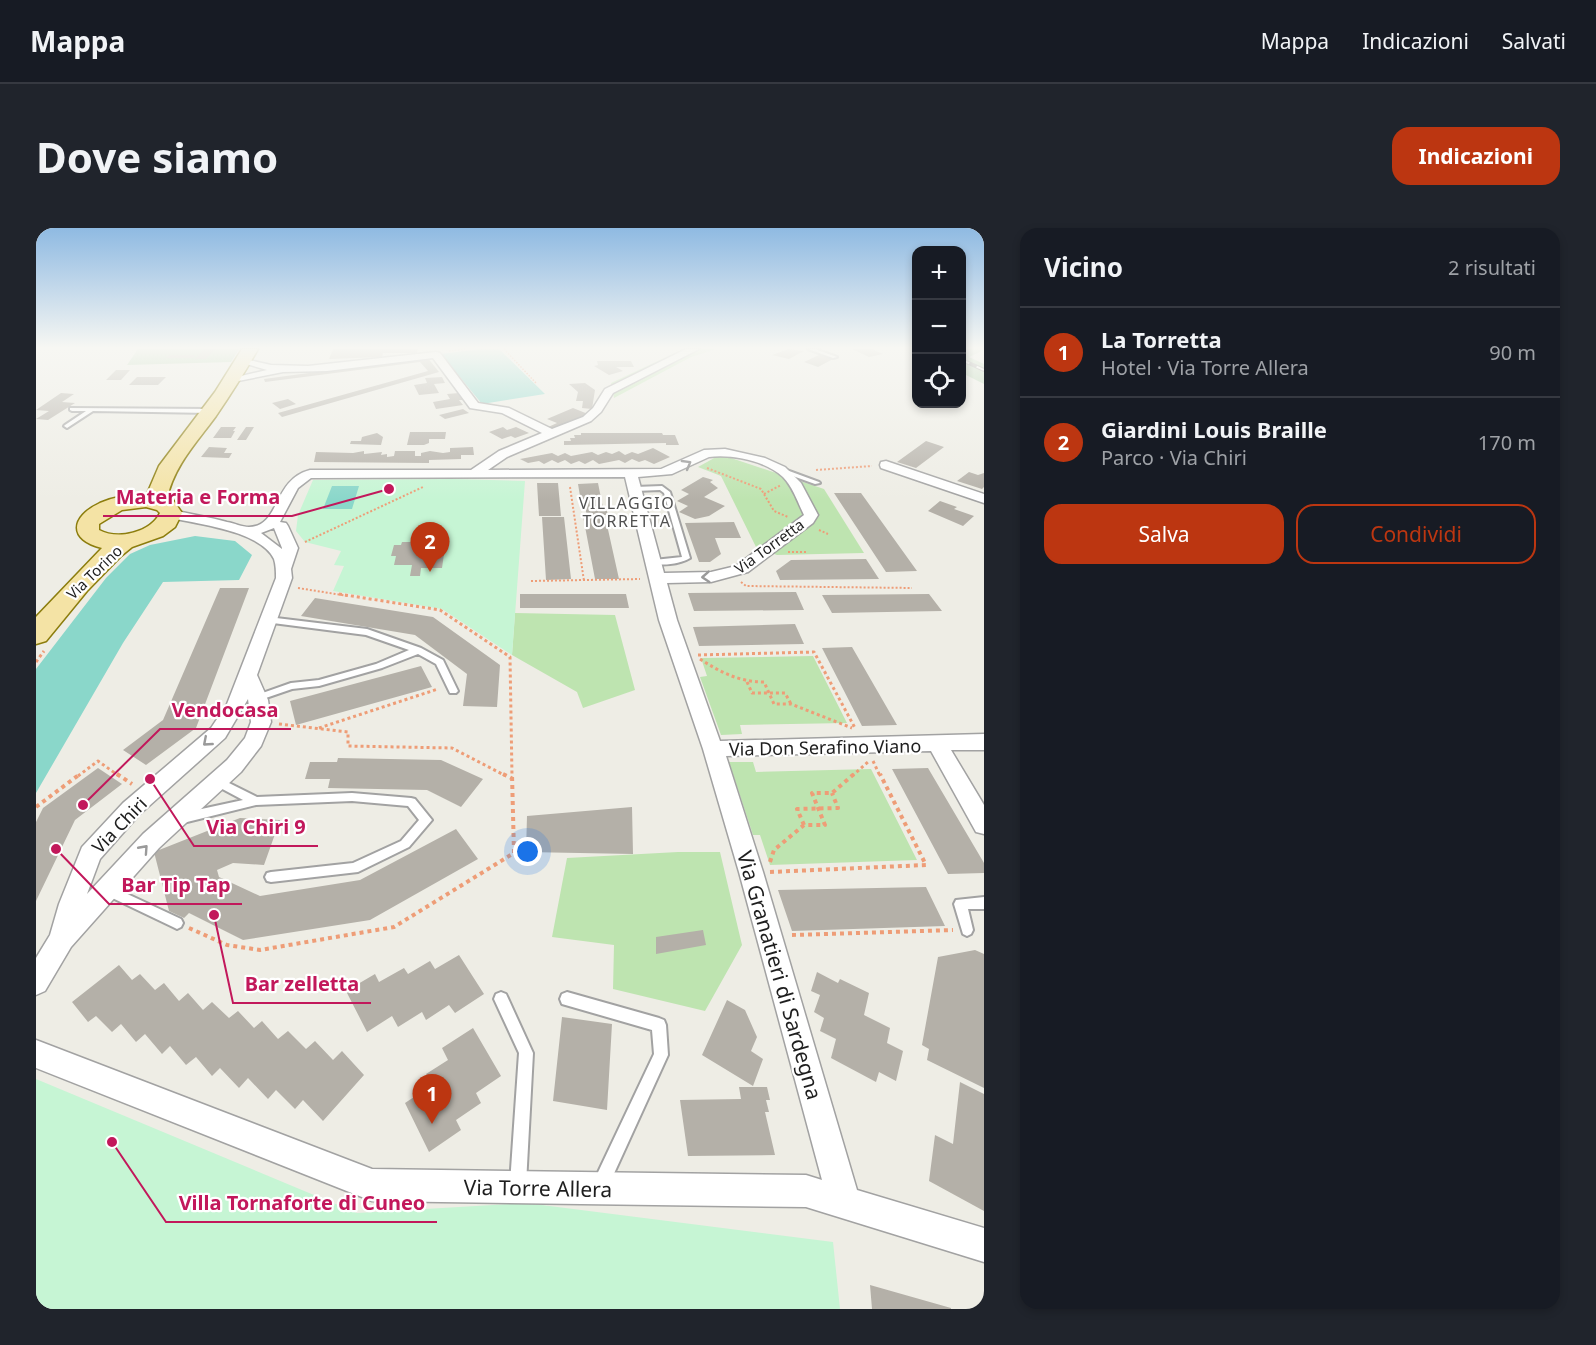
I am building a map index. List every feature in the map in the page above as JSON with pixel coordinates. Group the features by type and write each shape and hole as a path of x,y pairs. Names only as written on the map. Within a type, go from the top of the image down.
{"main road":[{"path":"164,514 157,491 170,468 219,399"},
{"path":"164,514 142,538 114,541 88,533 88,523 92,518 105,509 134,501 170,468"},
{"path":"134,501 164,514"},
{"name":"Via Torino","path":"36,635 63,602 68,589 96,554 114,541"}],"street":[{"path":"469,399 474,406 505,410 553,434"},
{"path":"476,472 503,454 587,419 604,399"},
{"path":"476,472 568,473 633,481 672,472 702,455 719,452 733,453 782,470"},
{"path":"500,472 503,454"},
{"path":"886,465 984,499"},
{"name":"Via Torretta","path":"656,570 708,578 731,574 742,569 803,523 811,514 790,477 782,470"},
{"name":"Via Chiri","path":"253,535 271,523 283,507 295,480 302,475 476,472"},
{"path":"633,481 668,620 713,749"},
{"name":"Via Chiri","path":"62,939 71,904 90,854 116,822 218,733 236,705 284,578 290,548 281,526 283,507"},
{"path":"164,514 225,525 253,535 272,547 282,557 285,566"},
{"path":"253,535 281,526"},
{"path":"247,674 257,698 261,722"},
{"name":"Via Chiri","path":"36,980 62,939 151,841 234,766 254,741 261,722"},
{"name":"Via Don Serafino Viano","path":"713,749 984,742"},
{"name":"Via Don Serafino Viano","path":"937,744 984,825"},
{"name":"Via Granatieri di Sardegna","path":"713,749 769,936 844,1202"},
{"name":"Via Torre Allera","path":"36,1054 372,1185 806,1191 984,1245"}],"lane":[{"path":"72,409 211,411"},
{"path":"67,426 91,410"},
{"path":"782,470 817,483"},
{"path":"633,481 662,488 667,492 686,558 656,570"},
{"path":"268,620 367,632 418,650 440,662 451,688"},
{"path":"257,698 291,686 319,683 379,666 418,650"},
{"path":"217,781 256,801"},
{"path":"175,819 256,801 352,797 411,802 426,820 405,844 354,868 271,877"},
{"path":"108,890 177,923"},
{"path":"967,930 960,904 984,903"},
{"path":"501,999 526,1053 518,1187"},
{"path":"567,999 659,1025 661,1055 599,1188"}],"path":[{"path":"691,462 761,489 774,511 828,534"},
{"path":"808,471 886,465"},
{"path":"305,542 376,507 458,472"},
{"path":"568,473 584,581"},
{"path":"531,580 584,581 656,570"},
{"path":"731,574 746,586 912,588"},
{"path":"814,652 856,730 791,704 774,705 769,693 764,682 747,682 722,673 695,656 814,652"},
{"path":"747,682 752,693 785,693 791,704"},
{"path":"317,729 451,688"},
{"path":"261,722 348,732 348,746 452,748 513,779"},
{"path":"871,758 926,865 766,872 774,850 804,825 825,825 818,808 813,793 832,793 871,758"},
{"path":"36,807 98,761 148,795"},
{"path":"804,825 797,809 838,808 832,793"},
{"path":"769,936 967,930"}],"green space":[{"path":"716,457 728,457 824,489 864,553 777,555 756,547 721,476 698,467"},
{"path":"313,480 525,481 512,655 442,609 333,591 344,566 334,565 341,551 305,542 296,531 298,515"},
{"path":"515,613 615,615 635,690 583,708 577,692 512,655"},
{"path":"813,656 847,723 740,725 742,734 721,735 700,677 707,676 701,658"},
{"path":"729,762 753,762 756,772 871,769 917,860 770,865 760,835 753,835"},
{"path":"720,852 742,945 705,1011 613,989 614,945 552,937 567,858"},
{"path":"36,1079 357,1213 526,1203 833,1242 840,1309 36,1309"}],"shaded area":[{"path":"478,399 511,399 482,404"},
{"path":"332,486 359,486 352,509 323,509"},
{"path":"195,536 235,541 252,555 239,580 163,582 123,643 36,793 36,669 106,578 130,554 150,545"}],"building":[{"path":"52,399 66,399 62,402 75,403 48,420 36,419 49,411 36,410"},
{"path":"289,399 296,404 280,409 272,403"},
{"path":"326,399 343,399 282,417 278,413"},
{"path":"463,399 459,400 463,405 436,409 433,402"},
{"path":"594,399 592,409 582,408 583,401 576,401"},
{"path":"573,408 588,414 551,432 544,429 557,423 547,419"},
{"path":"463,409 469,413 445,419 439,415"},
{"path":"221,427 236,427 231,438 213,438"},
{"path":"246,427 254,427 246,440 237,440"},
{"path":"503,427 507,430 516,427 529,433 515,438 511,436 502,439 489,432"},
{"path":"410,432 446,432 445,439 429,439 429,443 424,445 407,445"},
{"path":"377,433 383,437 381,445 350,444 351,441 361,441 362,437"},
{"path":"581,433 662,433 663,435 675,435 679,445 666,445 666,443 564,445 564,441 571,441 570,438 575,438 574,435 581,435"},
{"path":"926,441 944,447 916,468 897,462"},
{"path":"209,447 227,448 224,453 232,453 229,458 201,457"},
{"path":"473,447 474,455 461,455 461,459 429,460 429,463 314,462 316,452 364,451 364,454 382,452 381,455 387,454 387,457 394,456 395,451 415,451 415,456 421,456 421,453 430,451 443,453 450,452 450,448"},
{"path":"653,448 670,457 654,464 645,460 639,462 632,459 625,463 619,460 599,464 593,460 585,464 579,461 571,464 565,460 558,463 552,460 544,464 539,461 528,463 520,459 552,453 558,456 565,453 571,456 592,452 598,455 606,452 612,454 619,451 625,455 632,452 638,454"},
{"path":"969,472 978,475 984,473 982,489 957,481"},
{"path":"703,477 713,480 710,482 718,488 704,497 725,506 709,516 695,519 679,512 688,506 677,501 689,494 681,490"},
{"path":"537,483 558,483 561,516 539,516"},
{"path":"598,483 603,508 606,508 608,515 587,515 585,508 582,508 578,484"},
{"path":"834,493 861,493 917,571 886,572"},
{"path":"940,501 974,516 963,526 928,511"},
{"path":"583,516 605,516 619,579 595,579"},
{"path":"542,517 564,517 571,579 546,580"},
{"path":"734,522 741,538 715,538 721,554 710,562 699,562 685,523"},
{"path":"419,537 432,537 431,541 445,541 443,553 439,553 444,554 442,568 421,568 420,576 410,576 412,565 394,565 396,556 391,556 394,545 401,545 402,542 418,542"},
{"path":"866,559 879,579 780,580 776,571 791,560"},
{"path":"220,588 249,588 196,728 146,765 123,750 163,720"},
{"path":"796,592 804,610 694,611 688,593"},
{"path":"520,594 626,594 629,608 520,608"},
{"path":"929,594 942,611 832,613 822,595"},
{"path":"315,598 433,617 500,665 497,707 463,706 467,674 415,635 301,616"},
{"path":"795,624 804,644 699,646 693,627"},
{"path":"852,647 897,725 862,726 822,648"},
{"path":"421,666 432,687 296,725 290,701"},
{"path":"338,758 441,760 483,779 461,807 427,790 328,788 330,779 305,779 310,762 337,762"},
{"path":"98,768 122,784 75,820 36,901 36,822 43,808"},
{"path":"928,768 984,863 984,873 948,874 892,769"},
{"path":"632,807 633,854 526,852 527,816"},
{"path":"240,818 280,820 264,865 233,863 217,870 219,877 260,896 360,880 456,829 478,859 370,920 243,940 189,913 184,918 169,911 154,852"},
{"path":"926,887 945,926 792,931 778,890"},
{"path":"703,930 706,945 656,954 656,937"},
{"path":"975,950 984,954 984,1088 927,1060 929,1049 922,1045 938,957"},
{"path":"459,955 484,994 455,1013 449,1005 426,1020 422,1012 398,1027 392,1016 367,1032 346,991 375,974 379,982 404,968 408,974 430,961 435,969"},
{"path":"119,965 132,980 140,974 155,990 164,983 179,1001 188,993 203,1010 212,1002 229,1018 238,1011 254,1028 262,1021 278,1039 288,1031 306,1049 315,1041 333,1060 342,1051 364,1075 323,1121 303,1100 295,1109 276,1090 268,1099 248,1078 239,1088 220,1068 212,1076 196,1057 186,1065 170,1046 162,1054 145,1034 136,1042 121,1024 112,1032 96,1016 88,1022 72,1002"},
{"path":"817,972 838,983 840,979 869,993 864,1015 890,1028 887,1043 903,1051 896,1081 879,1072 876,1082 831,1058 836,1039 820,1031 824,1018 814,1012 820,995 811,991"},
{"path":"727,1000 745,1010 757,1037 751,1051 763,1059 753,1086 702,1055"},
{"path":"562,1017 612,1024 607,1110 553,1101"},
{"path":"473,1028 501,1076 476,1093 481,1103 456,1120 461,1130 429,1152 405,1103 432,1085 426,1074 448,1060 442,1048"},
{"path":"960,1082 984,1094 984,1211 929,1181 935,1135 953,1144"},
{"path":"739,1087 767,1087 770,1100 766,1100 769,1112 765,1112 775,1155 688,1156 680,1100 741,1099"},
{"path":"870,1285 951,1308 951,1309 872,1309"}],"place":[{"name":"Materia e Forma","path":"389,489"},
{"name":"Giardini Louis Braille","path":"430,572"},
{"name":"Via Chiri 9","path":"150,779"},
{"name":"Vendocasa","path":"83,805"},
{"name":"Bar Tip Tap","path":"56,849"},
{"name":"Bar zelletta","path":"214,915"},
{"name":"La Torretta","path":"432,1124"},
{"name":"Villa Tornaforte di Cuneo","path":"112,1142"}],"district":[{"name":"VILLAGGIO TORRETTA","path":"627,512"}]}
